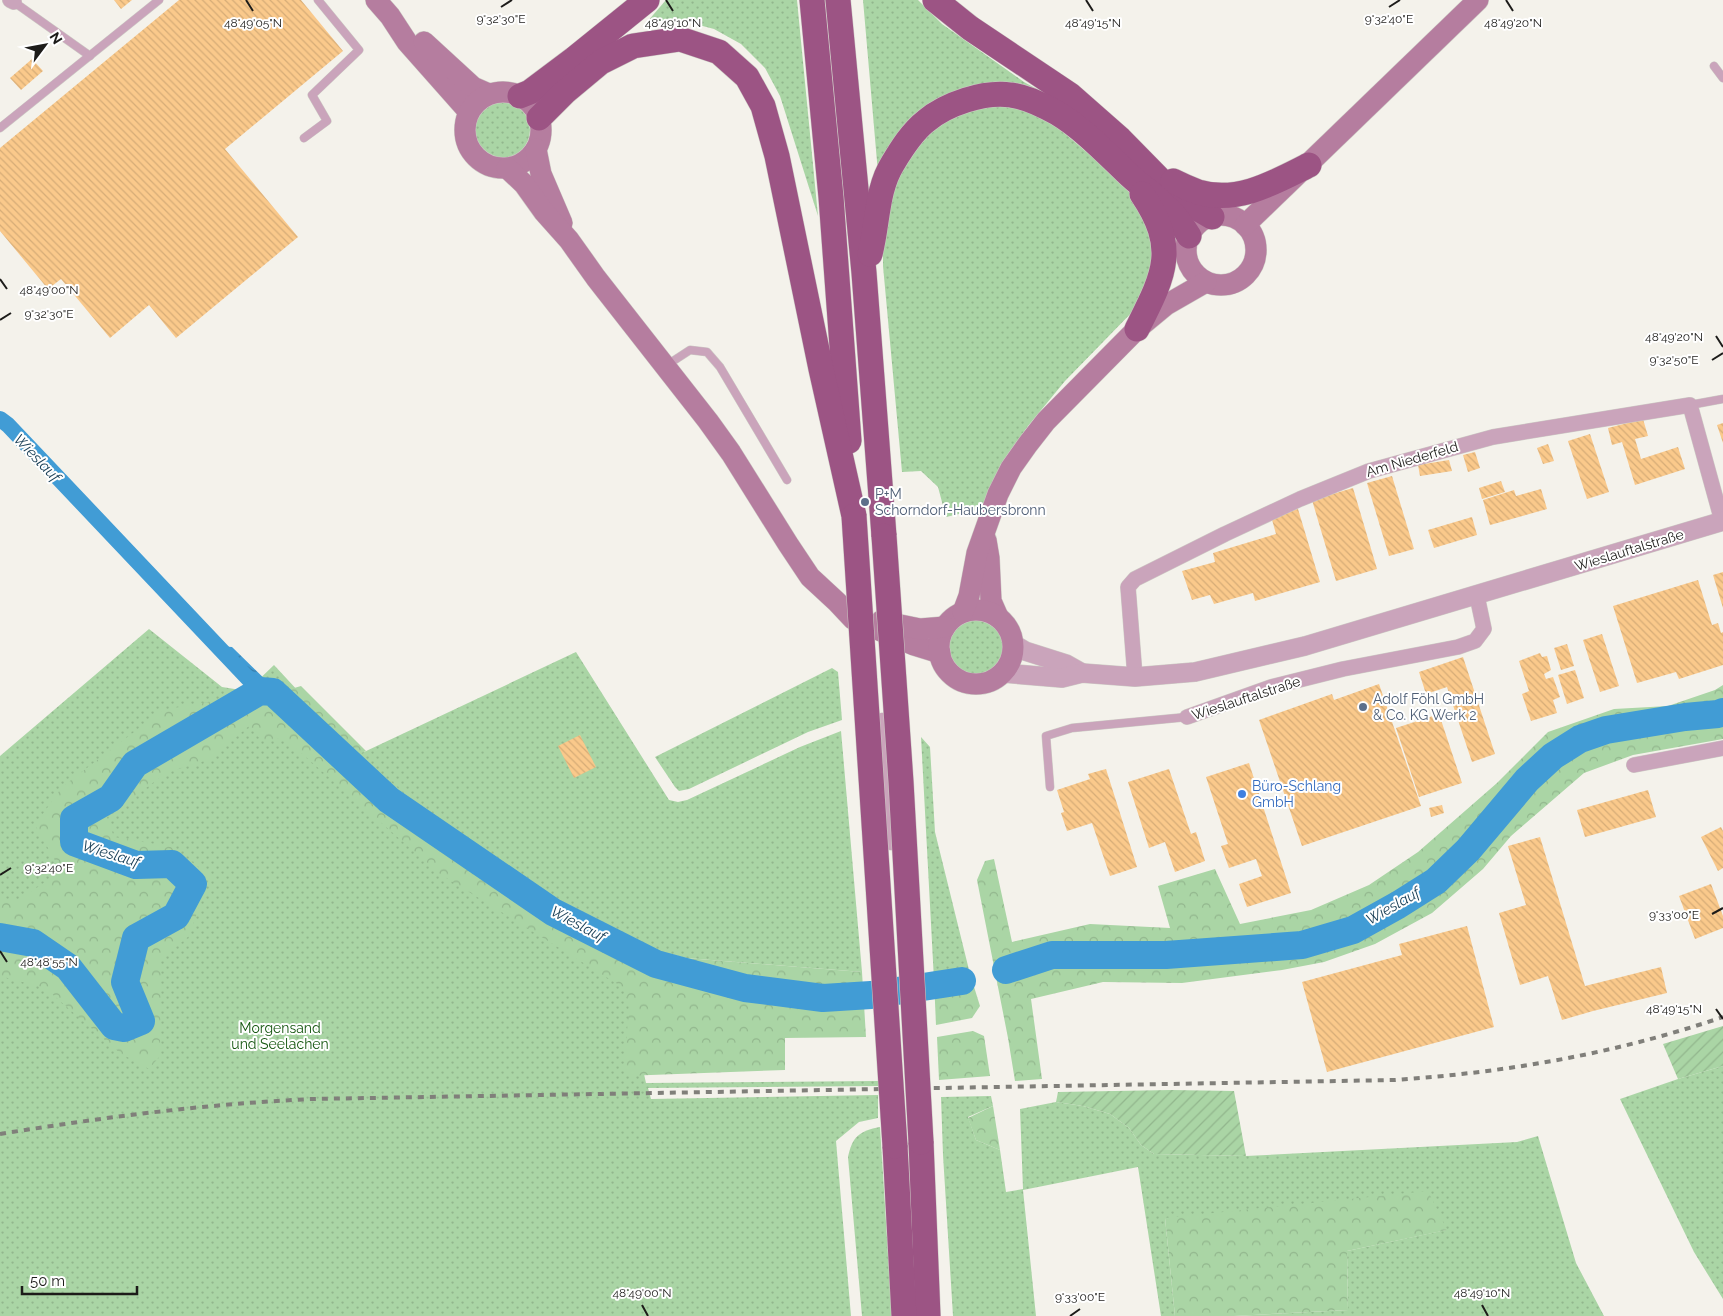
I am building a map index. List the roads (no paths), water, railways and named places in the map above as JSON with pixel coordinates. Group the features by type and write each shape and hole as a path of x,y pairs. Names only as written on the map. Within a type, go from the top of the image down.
{"highway":[{"path":"520,96 530,92 574,59 647,0"},
{"path":"812,0 844,362 895,1146 904,1316"},
{"path":"838,0 864,273 900,772 921,1142 928,1316"},
{"path":"935,0 970,28 1070,95 1094,115 1189,236"},
{"path":"539,118 565,92 601,62 633,46 680,39 718,52 747,77 762,106 778,156 821,369 854,516"},
{"path":"864,273 873,242 882,186 891,164 907,141 926,121 965,100 987,96 1010,95 1035,102 1058,113 1085,134 1176,196 1212,217"},
{"path":"1138,170 1161,176 1199,192 1218,196 1238,195 1258,190 1309,165"},
{"path":"1137,329 1158,285 1164,263 1164,238 1138,170"}],"main road":[{"path":"376,0 390,16 407,42 469,112"},
{"path":"1245,226 1478,0"},
{"path":"390,16 415,33 441,60 473,87 489,94"},
{"path":"505,92 520,96 529,102 539,118 540,140 536,149 528,158 508,168 496,167 485,163 475,156 465,135 469,112 481,99 489,94 505,92"},
{"path":"536,149 540,174 569,240"},
{"path":"508,168 524,184 544,212 569,240 708,421 731,453 810,577 838,602 853,619 940,654"},
{"path":"1212,217 1230,217 1245,226 1252,234 1255,244 1252,266 1246,275 1227,285 1216,285 1206,282 1195,274 1188,262 1187,245 1189,236 1194,228 1202,221 1212,217"},
{"path":"1166,306 1188,262"},
{"path":"963,612 970,596 977,553 998,494 1011,468 1028,444 1046,421 1137,329 1166,306 1206,282"},
{"path":"984,532 989,558 991,601 998,617 1008,629 1014,644 1013,654 1010,664 994,680 981,684 961,681 944,666 940,654 940,638 945,627 954,617 963,612 976,610 990,612 998,617"},
{"path":"838,602 888,623 920,629 945,627"}],"street":[{"path":"1690,405 1722,521"},
{"name":"Am Niederfeld","path":"1135,677 1128,587 1135,579 1225,534 1300,499 1369,471 1493,437 1690,405"},
{"name":"Wieslauftalstraße","path":"1003,673 1062,678 1082,673 1135,677 1195,672 1305,646 1722,521"},
{"name":"Wieslauftalstraße","path":"1187,717 1271,687 1343,669 1476,641 1484,629 1477,596"},
{"name":"Wieslauftalstraße","path":"1014,644 1024,651 1066,664 1082,673"},
{"path":"1634,765 1723,748"}],"lane":[{"path":"0,128 159,0"},
{"path":"304,138 327,120 312,95 359,50 318,0"},
{"path":"12,1 90,56"},
{"path":"1723,68 1714,66 1723,78"},
{"path":"665,366 690,350 707,352 720,367 787,480"},
{"path":"1690,405 1723,399"},
{"path":"882,717 890,846"},
{"name":"Wieslauftalstraße","path":"1050,787 1046,736 1072,728 1187,717"}],"water":[{"path":"219,646 232,647 276,690 275,693 271,693 232,651 219,649"}],"waterway":[{"name":"Wieslauf","path":"0,419 8,425 260,691"},
{"name":"Wieslauf","path":"0,937 33,943 68,967 114,1026 124,1028 141,1021 125,982 136,938 176,916 193,884 172,864 136,865 74,842 74,819 111,798 135,764 260,691 273,692 389,800 553,912 656,964 745,988 823,998 871,995 962,981"},
{"name":"Wieslauf","path":"1006,970 1052,955 1166,955 1302,945 1353,930 1436,881 1468,850 1527,780 1553,756 1580,739 1606,730 1723,712"}],"railway":[{"path":"0,1134 156,1112 233,1104 312,1099 1395,1080 1479,1072 1561,1059 1642,1041 1723,1017"}],"place":[{"name":"P+M Schorndorf-Haubersbronn","path":"865,502"},
{"name":"Adolf Föhl GmbH & Co. KG Werk 2","path":"1363,707"},
{"name":"Büro-Schlang GmbH","path":"1242,794"}],"park label":[{"name":"Morgensand und Seelachen","path":"280,1036"}]}
